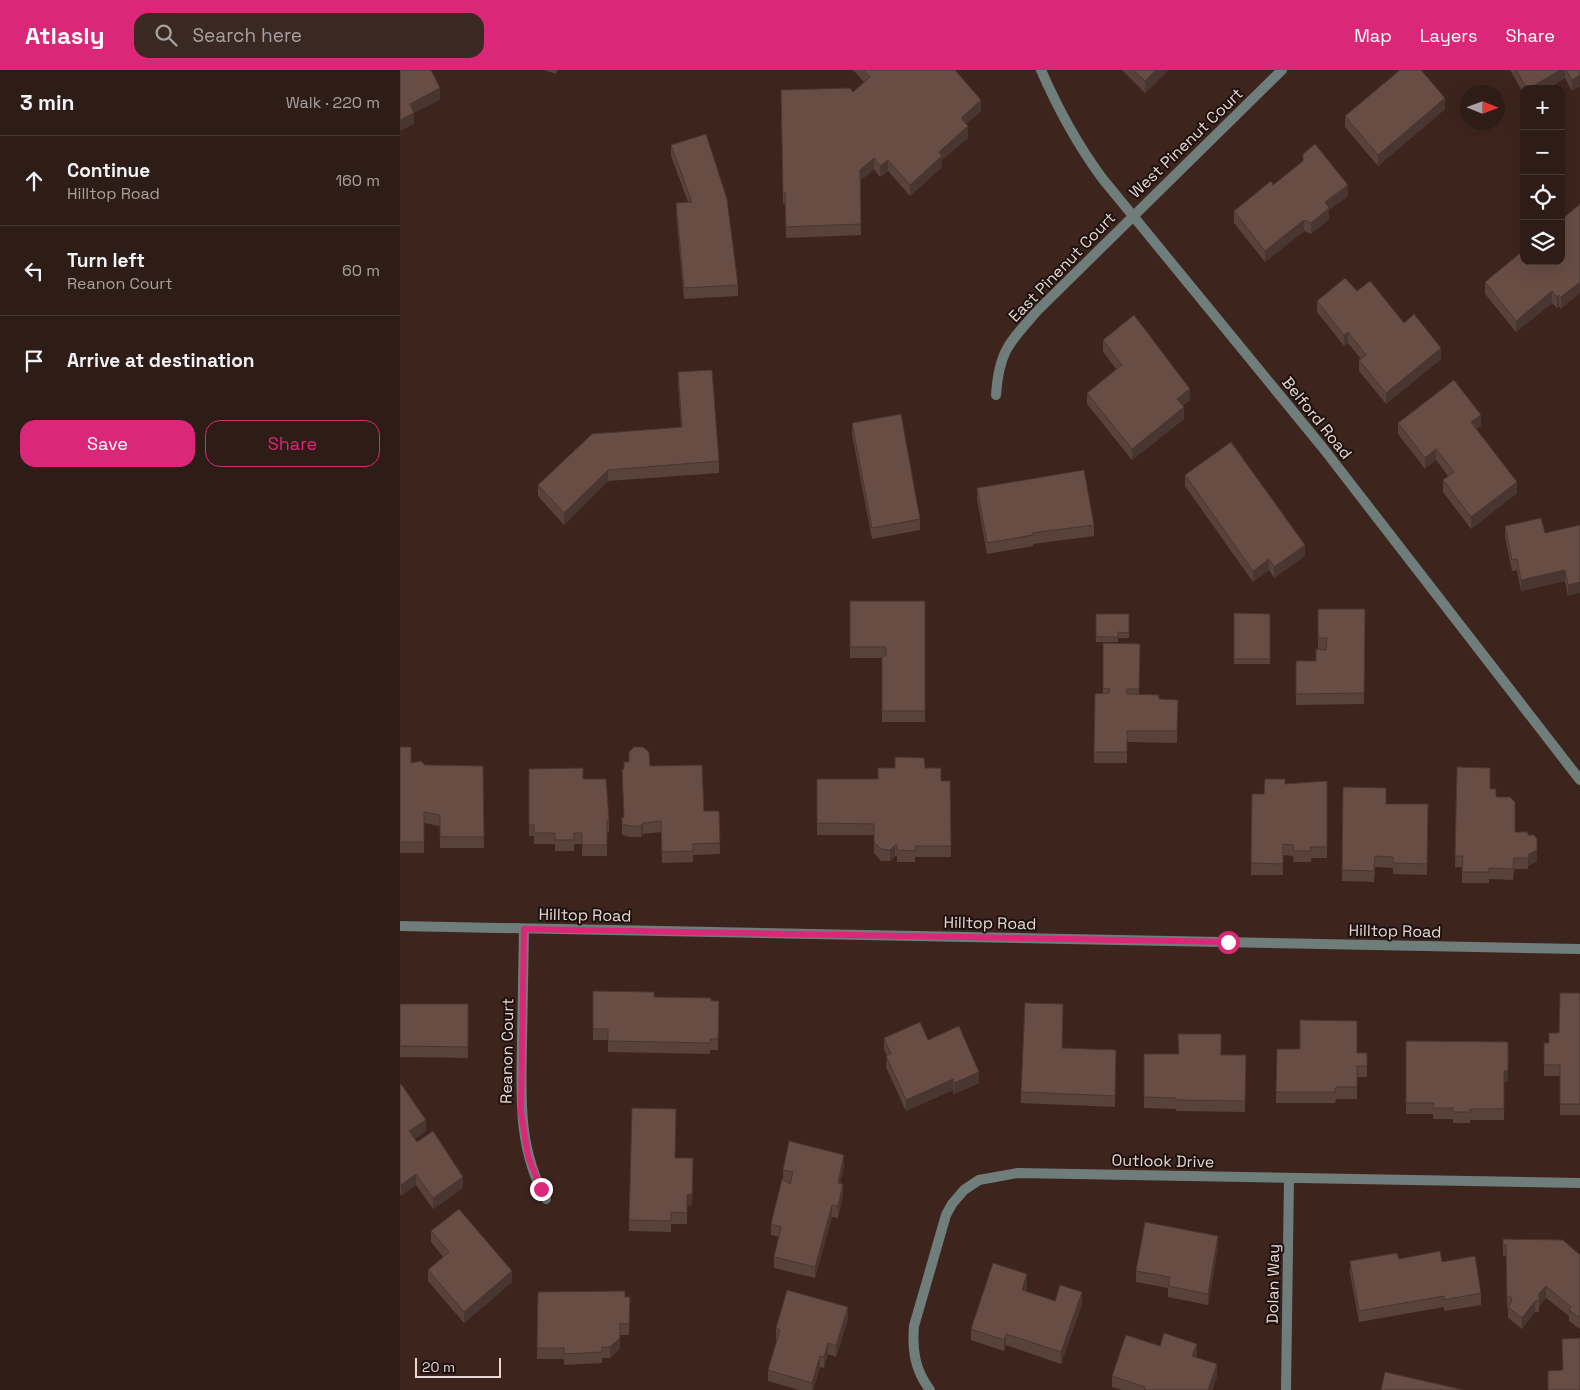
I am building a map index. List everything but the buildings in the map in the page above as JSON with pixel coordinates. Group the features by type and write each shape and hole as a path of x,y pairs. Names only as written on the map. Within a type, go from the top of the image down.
{"street":[{"name":"Belford Road","path":"1041,70 1060,113 1078,145 1132,216 1323,448 1580,780"},
{"name":"West Pinenut Court","path":"1132,216 1282,70"},
{"name":"East Pinenut Court","path":"996,395 998,370 1004,352 1017,334 1038,310 1132,216"},
{"name":"Hilltop Road","path":"400,926 1580,949"},
{"name":"Reanon Court","path":"524,929 521,1112 528,1156 536,1180 546,1199"},
{"name":"Outlook Drive","path":"930,1390 915,1365 912,1344 914,1326 946,1215 964,1190 979,1180 1018,1173 1580,1183"},
{"name":"Dolan Way","path":"1286,1390 1289,1178"}],"route":[{"path":"541,1189 528,1156 521,1112 524,929 1228,942"}]}
